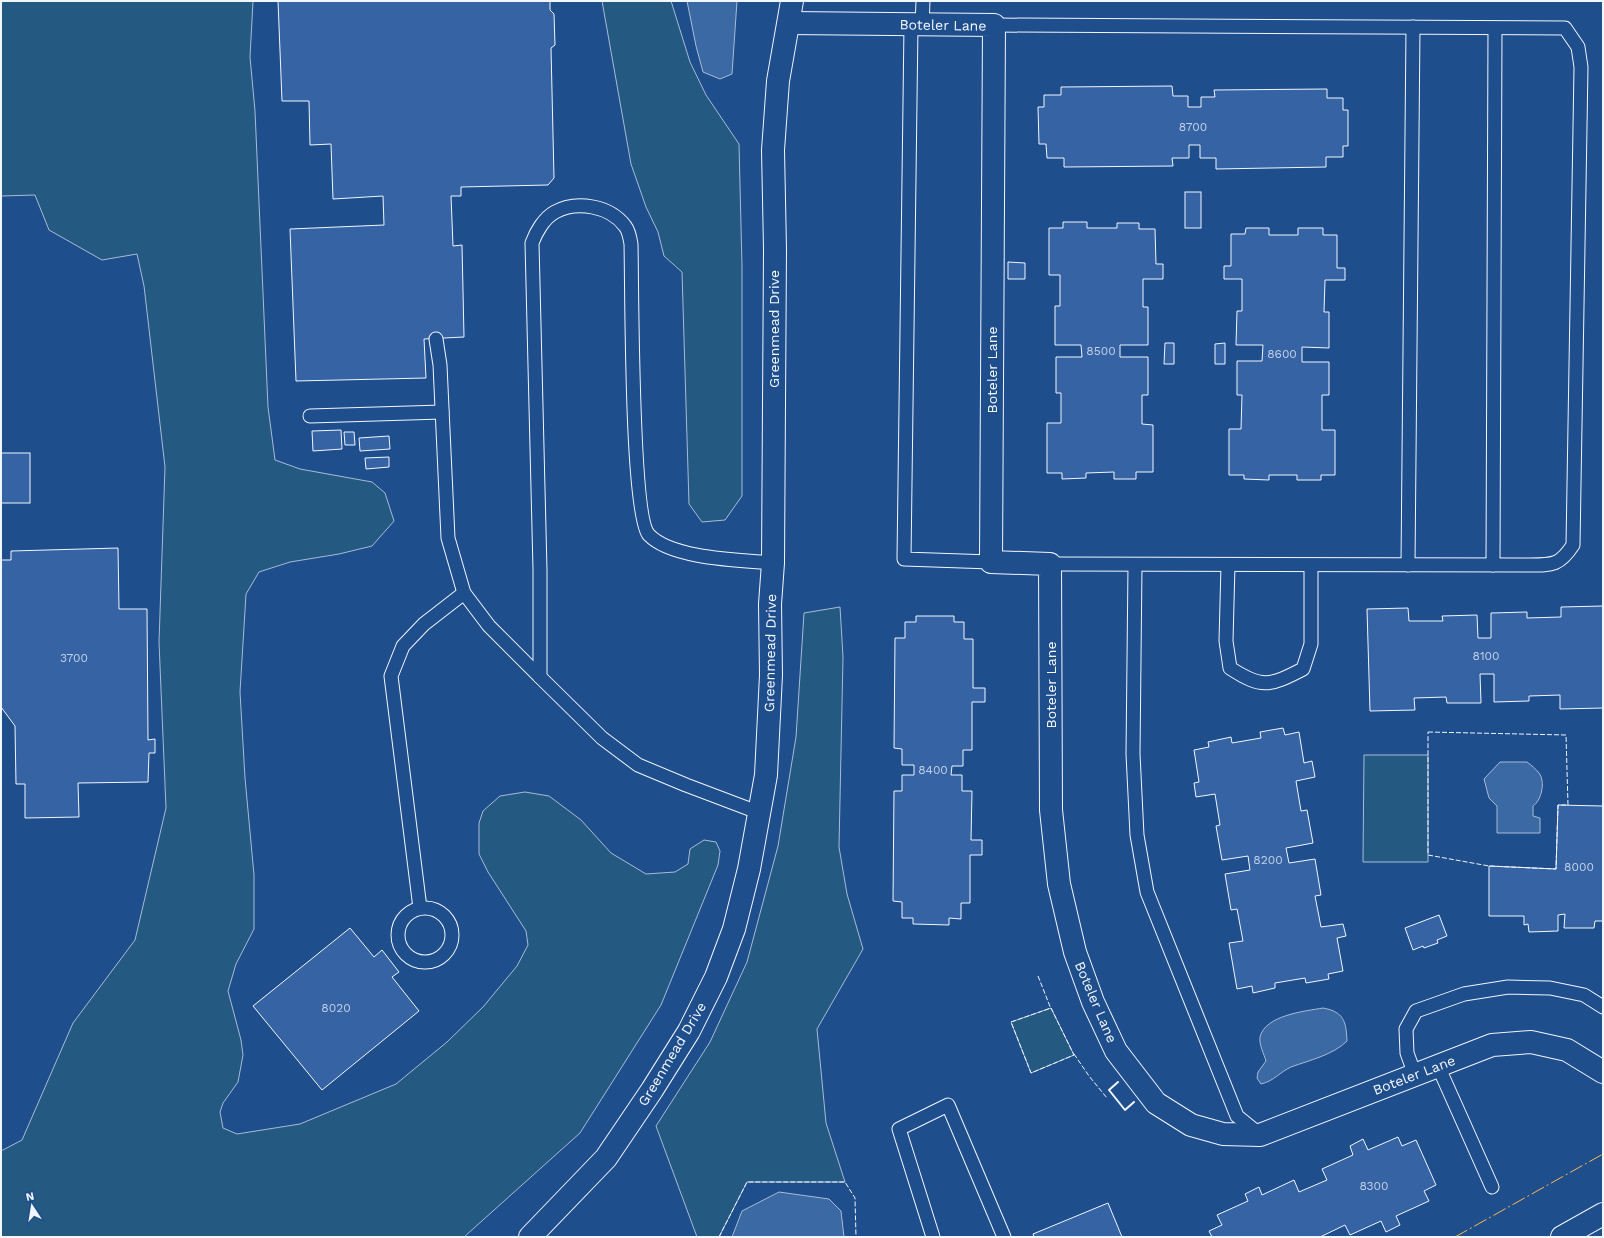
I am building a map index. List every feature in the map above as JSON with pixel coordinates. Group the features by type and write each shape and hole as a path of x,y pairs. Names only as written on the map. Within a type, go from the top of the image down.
{"street":[{"name":"Greenmead Drive","path":"530,1237 606,1158 689,1031 716,977 734,929 749,869 766,775 771,675 770,604 773,563 775,249 773,150 778,81 792,1"},
{"name":"Boteler Lane","path":"789,23 994,25 991,562"},
{"path":"991,562 1050,564"},
{"name":"Boteler Lane","path":"1050,564 1051,810 1059,884 1075,952 1093,1002 1116,1051 1156,1103 1191,1125 1223,1134 1260,1135 1492,1045 1531,1042 1567,1050 1601,1065"},
{"path":"1562,1237 1603,1214"}],"lane":[{"path":"923,1 916,25 904,559 991,562"},
{"path":"994,25 1565,28 1578,47 1581,67 1573,545 1565,558 1550,565 1050,564"},
{"path":"1408,565 1413,27"},
{"path":"1493,565 1495,28"},
{"path":"540,678 540,570 532,243 537,230 555,212 580,205 599,208 616,216 626,227 631,244 636,466 642,517 648,534 667,548 692,554 773,563"},
{"path":"436,338 440,365 448,538 464,592 489,626 540,678 602,738 638,765 686,785 760,812"},
{"path":"310,416 442,412"},
{"path":"1135,565 1133,754 1137,835 1147,892 1237,1116 1260,1135"},
{"path":"1228,565 1226,641 1230,668 1250,681 1276,682 1303,669 1311,644 1312,565"},
{"path":"420,908 391,676 403,646 424,624 464,592"},
{"path":"420,908 433,909 446,917 452,929 451,944 443,956 431,962 416,961 404,954 398,941 399,927 406,915 420,908"},
{"path":"1415,1075 1407,1053 1406,1028 1416,1011 1464,994 1508,987 1550,988 1584,995 1603,1007"},
{"path":"1438,1066 1492,1187"},
{"path":"933,1237 899,1129 948,1105 1004,1237"}],"shaded area":[{"path":"1,1 253,1 250,57 255,111 268,407 275,460 300,469 372,482 385,493 394,521 372,546 339,554 290,562 259,572 246,594 240,692 245,778 254,875 254,929 236,964 228,991 241,1040 243,1055 238,1082 223,1103 220,1112 223,1128 237,1134 300,1124 396,1084 447,1042 483,1007 517,966 528,945 526,931 488,872 479,854 479,823 483,811 500,796 525,792 549,796 581,820 611,853 646,874 675,872 688,864 690,849 704,840 716,842 720,851 718,865 661,1005 580,1133 464,1237 1,1237 1,1151 22,1140 73,1023 135,940 166,808 159,642 165,467 144,286 137,254 102,260 49,230 35,195 1,196"},
{"path":"602,1 671,1 690,62 706,95 739,144 742,266 742,496 725,520 702,522 689,504 682,272 664,256 658,232 646,207 631,164"},
{"path":"687,1 737,1 732,74 720,79 703,72"},
{"path":"840,607 843,657 839,847 847,894 863,949 817,1029 826,1123 845,1182 747,1182 719,1237 697,1237 656,1126 710,1042 747,962 778,846 796,737 804,613"},
{"path":"1364,755 1428,755 1428,862 1363,862"},
{"path":"1500,762 1527,762 1539,773 1542,781 1542,791 1536,804 1533,806 1533,816 1540,818 1540,833 1497,833 1497,806 1489,798 1484,779"},
{"path":"1051,1008 1074,1055 1031,1073 1011,1022"},
{"path":"1323,1008 1340,1015 1345,1023 1347,1041 1328,1054 1291,1067 1270,1081 1261,1084 1257,1078 1258,1072 1266,1061 1260,1040 1263,1030 1278,1019 1287,1015"},
{"path":"779,1192 829,1199 841,1211 844,1237 732,1237 742,1211"}],"building":[{"path":"278,1 550,1 550,10 554,14 555,45 551,48 554,178 548,185 461,187 461,196 451,196 453,246 462,245 464,337 424,339 426,378 296,381 290,229 384,225 383,196 333,199 331,144 310,145 309,101 282,101"},
{"path":"1172,86 1173,96 1188,96 1188,107 1201,107 1201,97 1215,97 1214,90 1327,89 1327,98 1343,98 1343,110 1348,110 1348,146 1343,146 1343,157 1326,157 1326,167 1216,169 1216,158 1200,158 1200,145 1189,145 1189,158 1172,158 1173,166 1064,167 1064,158 1047,158 1046,144 1039,144 1038,107 1044,107 1044,95 1061,95 1061,87"},
{"path":"1185,192 1201,192 1201,228 1185,228"},
{"path":"1063,222 1087,222 1087,228 1117,228 1117,223 1139,223 1139,229 1155,229 1156,264 1163,264 1163,279 1143,279 1143,307 1148,307 1148,345 1120,345 1120,357 1148,357 1148,395 1142,395 1142,424 1153,425 1153,472 1136,472 1136,479 1114,479 1114,472 1086,473 1086,478 1062,479 1062,473 1047,473 1047,423 1061,423 1061,393 1056,393 1056,357 1082,357 1081,345 1055,345 1055,306 1060,306 1060,275 1049,275 1049,228 1063,228"},
{"path":"1246,228 1269,228 1269,235 1298,235 1298,228 1323,228 1323,235 1337,235 1337,268 1345,268 1345,280 1325,280 1324,312 1329,312 1329,348 1302,347 1302,362 1329,362 1329,395 1322,395 1322,430 1335,430 1335,475 1321,475 1321,480 1297,480 1297,475 1269,475 1269,480 1244,479 1244,475 1229,475 1229,429 1241,429 1242,395 1237,395 1237,361 1262,361 1263,345 1236,345 1237,311 1242,311 1242,279 1224,279 1224,266 1231,266 1231,234 1245,234"},
{"path":"1008,262 1025,263 1025,279 1008,279"},
{"path":"1165,343 1174,343 1174,364 1164,364"},
{"path":"1225,343 1225,364 1215,364 1215,344"},
{"path":"341,430 342,449 313,451 312,431"},
{"path":"344,432 354,432 355,445 345,445"},
{"path":"389,436 390,449 360,451 359,438"},
{"path":"1,453 30,453 30,503 1,503"},
{"path":"389,457 389,467 366,469 365,458"},
{"path":"118,548 119,609 147,609 148,740 155,739 155,753 149,753 148,782 78,783 79,817 25,818 25,784 16,784 15,726 1,707 1,560 11,560 11,551"},
{"path":"1603,606 1603,708 1560,709 1560,695 1529,696 1529,701 1494,702 1494,674 1480,674 1481,703 1447,703 1446,697 1414,698 1415,710 1370,711 1367,609 1408,608 1409,621 1443,621 1442,616 1477,615 1478,638 1491,638 1491,613 1527,612 1527,618 1561,617 1561,607"},
{"path":"916,616 954,616 954,622 964,622 964,639 973,639 973,688 985,688 985,702 972,702 972,750 963,750 963,766 952,766 951,775 962,775 962,791 972,791 971,840 982,840 982,855 970,855 970,903 961,903 961,919 949,918 949,925 913,924 913,918 902,918 902,902 893,901 894,791 902,791 902,775 914,775 914,765 902,765 902,749 894,748 895,638 905,638 905,622 916,622"},
{"path":"1283,728 1285,735 1299,732 1304,763 1312,761 1315,777 1296,781 1301,811 1307,810 1313,843 1286,848 1289,863 1315,859 1321,895 1315,896 1321,927 1343,924 1346,936 1337,938 1343,971 1328,974 1329,979 1306,983 1305,978 1275,983 1275,988 1253,993 1252,986 1237,989 1229,943 1243,941 1237,909 1231,910 1225,874 1250,870 1248,856 1222,860 1216,826 1220,825 1215,794 1196,797 1194,783 1199,782 1194,750 1209,747 1208,742 1231,737 1232,743 1261,738 1260,732"},
{"path":"1558,805 1603,806 1603,921 1595,921 1594,928 1564,928 1565,914 1558,915 1558,931 1529,932 1528,924 1524,925 1524,916 1489,916 1489,866 1556,869"},
{"path":"1439,915 1447,936 1437,940 1438,943 1413,950 1405,928"},
{"path":"350,928 374,957 382,950 399,972 392,977 419,1011 322,1090 253,1006"},
{"path":"1398,1137 1402,1146 1416,1140 1436,1185 1424,1191 1429,1201 1396,1216 1400,1225 1386,1232 1381,1221 1350,1235 1345,1225 1320,1237 1212,1237 1209,1231 1222,1225 1217,1215 1248,1201 1245,1194 1259,1187 1262,1195 1294,1180 1299,1192 1327,1180 1322,1169 1353,1155 1350,1146 1363,1139 1368,1150"},
{"path":"1108,1203 1122,1237 1034,1237 1033,1234"}],"fence":[{"path":"1428,732 1566,735 1568,805 1558,805 1556,869 1489,866 1428,855 1428,732"},
{"path":"1038,976 1051,1009"},
{"path":"1051,1008 1074,1055 1031,1073 1011,1022 1051,1008"},
{"path":"1074,1054 1089,1076 1107,1098"},
{"path":"719,1237 747,1182 845,1182 855,1198 856,1237"}],"wall":[{"path":"1118,1082 1109,1090 1125,1110 1134,1102"}],"power":[{"path":"1455,1237 1603,1154"}]}
